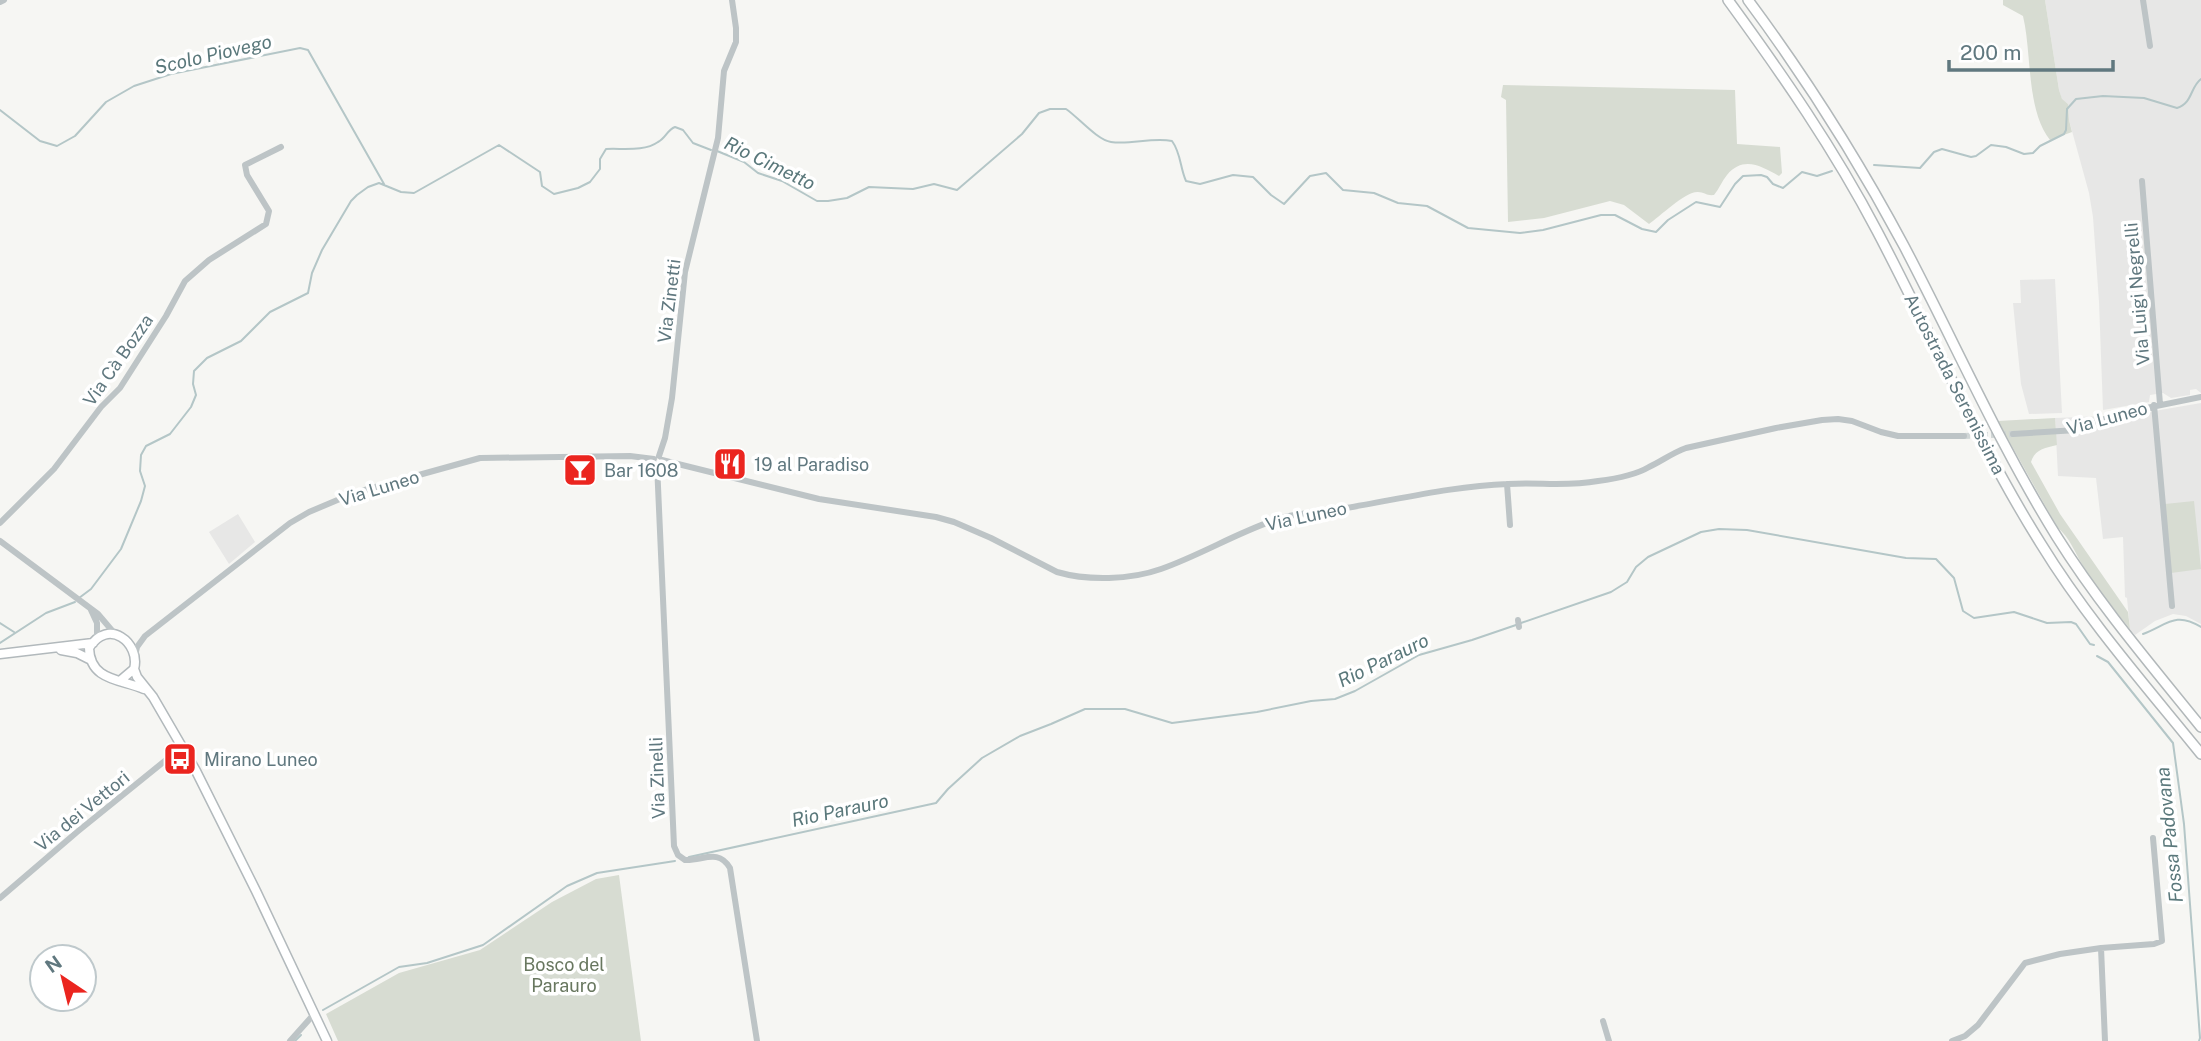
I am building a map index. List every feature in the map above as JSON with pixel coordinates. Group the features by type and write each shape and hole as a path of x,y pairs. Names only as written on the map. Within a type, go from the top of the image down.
{"highway":[{"name":"Autostrada Serenissima","path":"1728,0 1797,96 1863,205 2000,475 2040,544 2089,613 2201,754"},
{"name":"Autostrada Serenissima","path":"1748,0 1802,76 1876,195 2015,466 2056,536 2104,606 2201,727"}],"main road":[{"path":"91,660 89,648 106,633 115,634 125,641 135,656 134,669 139,681 153,697 222,823 327,1041"},
{"path":"0,654 95,640"},
{"path":"44,649 70,651 85,656 107,678 121,680 146,690"},
{"path":"121,680 134,669"}],"street":[{"name":"Via Zinetti","path":"658,460 672,398 685,272 715,150 724,71 736,37 732,0"},
{"path":"2143,0 2150,46"},
{"name":"Via Cà Bozza","path":"0,523 54,469 101,407 120,388 185,281 209,260 266,224 269,211 247,175 245,165 281,147"},
{"name":"Via Luigi Negrelli","path":"2142,181 2172,607"},
{"name":"Via Luneo","path":"2013,434 2077,430 2114,415 2201,397"},
{"name":"Via Luneo","path":"145,636 290,523 309,512 354,493 480,458 630,456 658,460 819,499 936,517 991,538 1057,572 1081,577 1117,576 1160,569 1256,527 1298,514 1441,491 1507,484 1565,485 1600,481 1647,468 1686,449 1822,420 1852,421 1898,436 1964,436"},
{"name":"Via Zinelli","path":"658,460 674,846 677,854 684,860 722,858 730,868 757,1041"},
{"path":"1507,484 1510,525"},
{"path":"0,541 99,614 115,634"},
{"path":"90,608 97,623 95,640"},
{"path":"125,641 145,636"},
{"path":"135,656 137,647 145,636"},
{"name":"Via dei Vettori","path":"0,898 182,747"},
{"path":"1952,1041 1965,1036 1978,1025 2025,963 2050,956 2162,941 2153,838"},
{"path":"2101,948 2105,1041"},
{"path":"290,1041 315,1013"},
{"path":"1603,1021 1609,1041"}],"shaded area":[{"path":"2045,0 2201,0 2201,393 2196,389 2190,390 2190,395 2171,398 2163,393 2150,395 2149,402 2103,410 2093,217 2069,120 2068,104 2062,100 2059,90"},
{"path":"2055,279 2062,413 2029,414 2021,384 2013,303 2021,303 2020,280"},
{"path":"2201,403 2201,624 2186,616 2173,614 2155,621 2135,635 2130,629 2125,597 2123,537 2103,539 2096,478 2058,476 2055,418 2131,415"},
{"path":"238,514 255,542 229,564 209,532"}],"green space":[{"path":"2003,0 2045,0 2059,90 2062,99 2068,104 2072,132 2050,140 2042,128 2033,97 2023,16 2003,5"},
{"path":"1503,85 1735,90 1737,144 1780,147 1782,173 1779,176 1753,165 1740,165 1727,175 1714,195 1693,193 1649,224 1624,205 1610,201 1544,218 1508,222 1506,100 1501,97"},
{"path":"2055,418 2057,445 2038,452 2031,462 2060,514 2128,612 2130,629 2098,589 2069,540 2057,527 1998,421"},
{"path":"2194,501 2201,569 2171,573 2165,504"},
{"name":"Bosco del Parauro","path":"619,875 641,1041 338,1041 326,1014 399,973 480,950 552,902 596,879"}],"waterway":[{"name":"Scolo Piovego","path":"0,110 40,141 57,146 75,136 106,102 134,86 171,74 300,48 308,50 384,184"},
{"path":"1874,165 1920,168 1934,152 1942,149 1971,157 1991,145 2024,154 2033,153 2040,146 2064,134 2067,109 2076,99 2103,96 2144,98 2177,108 2189,99 2201,79"},
{"name":"Rio Cimetto","path":"717,151 744,162 758,173 782,181 817,201 847,198 869,187 913,189 934,184 957,190 1022,134 1039,113 1050,109 1066,109 1094,133 1111,142 1172,141 1186,181 1200,184 1233,175 1253,177 1284,204 1310,176 1326,173 1343,190 1374,193 1398,203 1427,206 1468,228 1520,233 1601,215 1615,215 1642,229 1656,232 1668,220 1696,202 1720,207 1743,176 1761,175 1783,188 1802,172 1817,176 1832,171"},
{"name":"Rio Cimetto","path":"79,598 91,589 121,549 145,486 140,471 141,455 146,446 170,434 191,407 196,395 194,371 207,358 241,341 270,312 308,293 312,273 322,250 351,201 368,187 379,183 401,192 414,193 499,145 540,172 542,186 554,194 590,182 600,169 600,159 606,149 646,147 661,140 675,127 683,130 693,143 711,150"},
{"name":"Rio Parauro","path":"1521,623 1611,592 1627,582 1636,567 1648,557 1701,532 1719,529 1747,530 1906,558 1936,559 1954,578 1963,611 1974,618 2014,612 2047,623 2071,622 2076,624 2090,644 2094,645"},
{"name":"Rio Cimetto","path":"0,643 46,613 75,602"},
{"name":"Rio Parauro","path":"2143,634 2178,620 2192,622 2201,627"},
{"path":"0,623 14,632"},
{"name":"Rio Parauro","path":"689,857 936,803 982,758 1020,736 1085,709 1125,709 1172,723 1335,699 1355,691 1419,655 1516,625"},
{"name":"Fossa Padovana","path":"2097,656 2108,662 2173,743 2184,824 2199,1041"},
{"name":"Rio Parauro","path":"323,1010 399,967 427,963 483,945 567,886 597,873 675,861"},
{"name":"Rio Parauro","path":"295,1041 301,1035"}],"tunnel":[{"path":"1964,436 2013,434"}],"place":[{"name":"19 al Paradiso","path":"730,464"},
{"name":"Bar 1608","path":"580,470"},
{"name":"Mirano Luneo","path":"180,759"}]}
